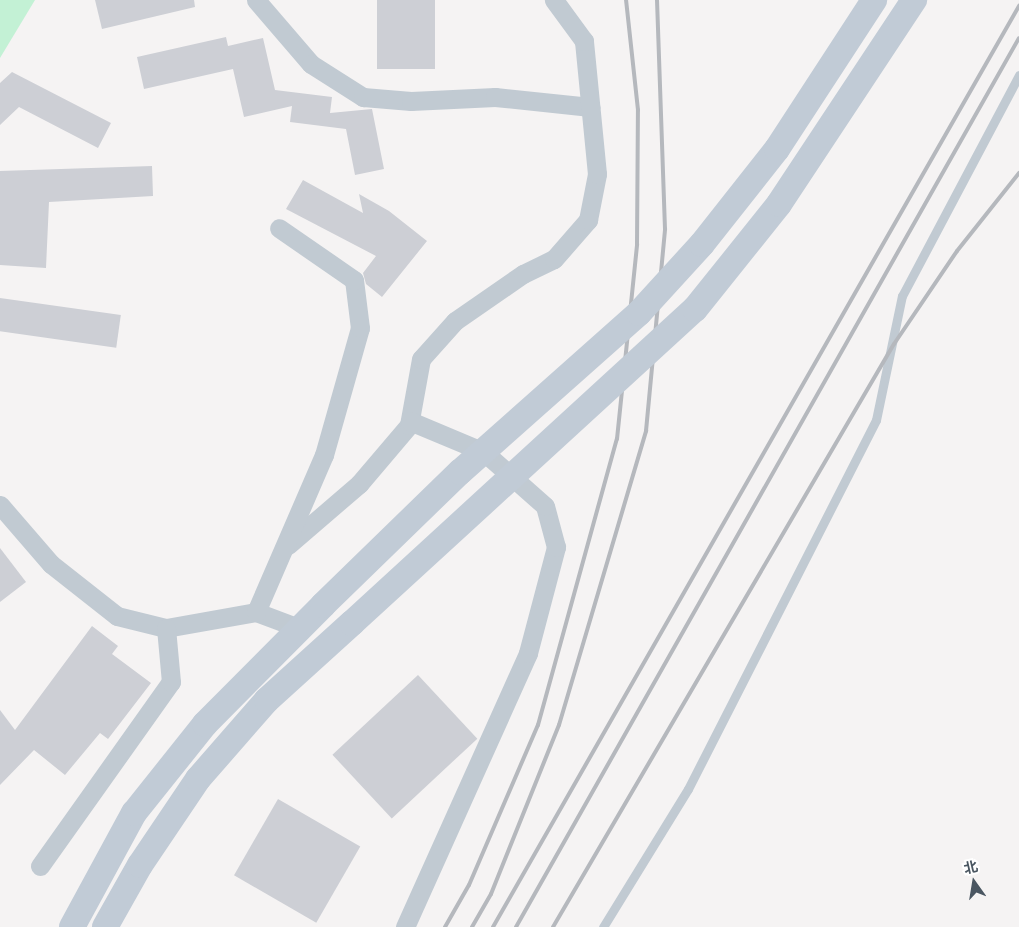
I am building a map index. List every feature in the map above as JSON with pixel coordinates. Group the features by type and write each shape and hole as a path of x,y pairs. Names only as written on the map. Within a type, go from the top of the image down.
{"main road":[{"path":"72,927 134,813 205,724 323,604 460,472 639,313 702,244 776,148 874,0"},
{"path":"105,927 140,865 198,779 267,700 695,309 779,204 914,0"}],"street":[{"path":"256,0 312,64 363,98 411,101 494,97 590,107"},
{"path":"288,545 360,484 410,421 421,359 455,321 568,248 588,220 597,174 584,42 554,0"},
{"path":"256,612 288,545 324,455 360,328 354,280 279,228"},
{"path":"405,927 528,653 556,547 545,506 484,452 410,421"},
{"path":"0,505 51,564 117,616 166,628 256,612 299,628"},
{"path":"40,866 171,682 166,628"}],"lane":[{"path":"603,927 688,789 876,420 902,296 1019,75"}],"green space":[{"path":"0,0 35,0 0,58"}],"building":[{"path":"95,0 194,0 195,7 102,29"},
{"path":"377,0 435,0 435,69 377,69"},
{"path":"226,37 228,46 263,38 275,90 332,97 330,113 372,109 384,169 355,175 346,129 290,122 292,106 244,117 233,69 144,89 137,57"},
{"path":"12,72 111,123 98,148 19,107 0,125 0,83"},
{"path":"152,166 153,196 49,202 46,268 0,265 0,171"},
{"path":"303,180 363,213 359,194 389,211 427,241 382,297 366,284 363,273 376,256 286,209"},
{"path":"0,298 121,315 116,348 0,331"},
{"path":"0,548 26,582 0,602"},
{"path":"92,626 118,646 112,654 151,683 108,739 100,733 65,775 34,750 0,785 0,710 15,730"},
{"path":"418,675 477,739 392,818 332,755"},
{"path":"278,799 360,846 316,923 234,875"}],"railway":[{"path":"445,927 469,885 538,725 617,439 637,244 638,110 626,0"},
{"path":"472,927 491,894 559,725 646,431 665,229 657,0"},
{"path":"493,927 1019,6"},
{"path":"516,927 1019,38"},
{"path":"553,927 894,344 957,251 1019,173"}]}
